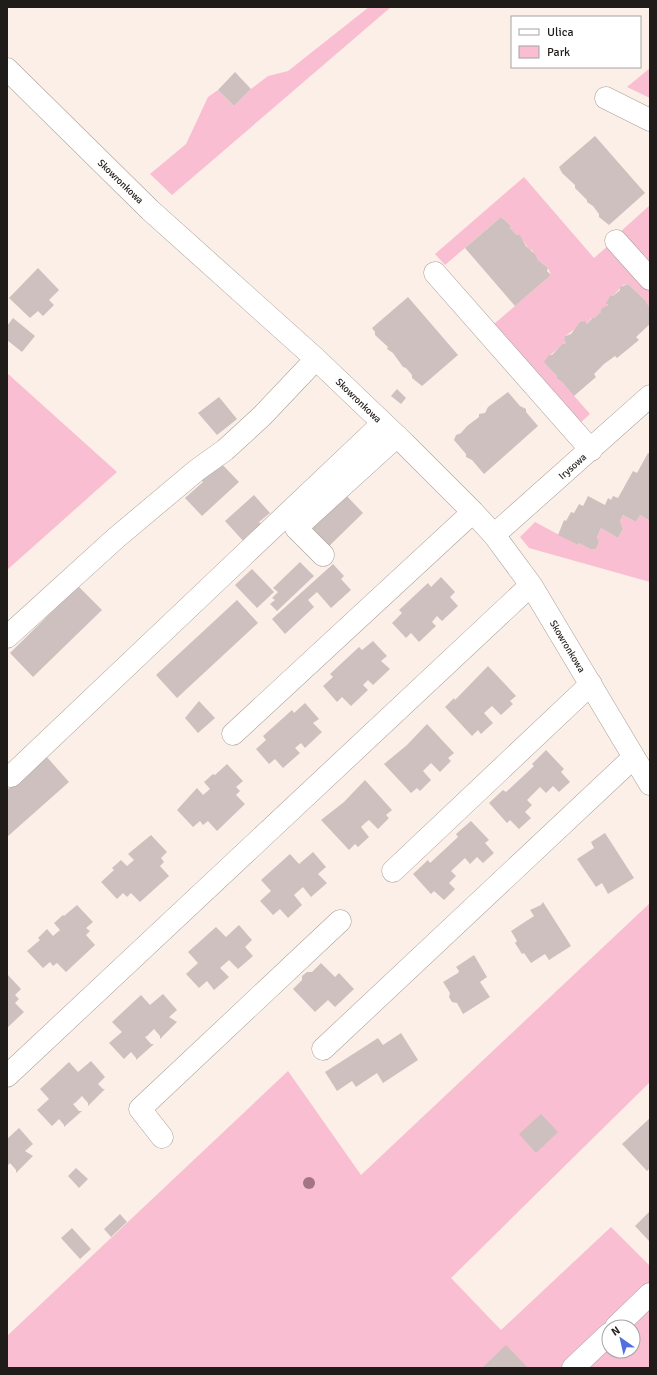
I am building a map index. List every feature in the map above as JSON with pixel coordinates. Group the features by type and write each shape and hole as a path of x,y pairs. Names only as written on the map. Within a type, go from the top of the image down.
{"street":[{"name":"Skowronkowa","path":"7,69 150,210 316,359 467,506 494,535 531,584 650,784"},
{"path":"606,98 650,120"},
{"path":"616,241 650,279"},
{"path":"435,273 591,450"},
{"path":"7,637 116,538 197,470 230,445 262,416 316,359"},
{"name":"Irysowa","path":"494,535 650,396"},
{"path":"323,555 296,528 390,430"},
{"path":"11,776 390,430"},
{"path":"293,664 467,506"},
{"path":"233,734 467,506"},
{"path":"7,1076 531,584"},
{"path":"393,871 591,684"},
{"path":"323,1049 634,757"},
{"path":"162,1137 140,1108 340,921"},
{"path":"624,1319 650,1294"},
{"path":"573,1368 601,1342"}],"green space":[{"path":"369,7 391,7 172,195 150,174 186,144 208,97 218,90 234,106 251,89 268,76 288,71"},
{"path":"650,68 650,98 627,87"},
{"path":"524,177 594,258 610,244 650,288 650,309 646,301 628,284 623,285 613,296 608,299 607,307 601,309 601,312 594,318 591,318 587,324 585,321 565,336 564,340 566,343 562,344 548,357 545,362 557,376 556,378 562,382 590,414 580,423 494,324 551,275 548,268 538,260 520,236 510,228 510,225 501,217 445,265 435,254"},
{"path":"650,205 650,264 619,233"},
{"path":"7,373 117,472 7,570"},
{"path":"623,515 636,522 640,515 650,521 650,582 529,548 520,537 535,522 578,545 579,543 590,549 596,549 599,542 597,537 601,528 618,538 623,529 620,521"},
{"path":"650,903 650,1082 451,1278 501,1330 611,1227 650,1266 650,1368 7,1368 7,1336 288,1071 361,1175"}],"building":[{"path":"235,72 251,89 234,106 218,90"},
{"path":"595,136 645,193 609,225 599,217 599,214 593,206 587,202 587,200 575,188 575,185 562,173 559,167"},
{"path":"501,217 510,225 510,228 517,235 520,235 526,246 535,254 538,260 548,268 547,271 551,275 515,306 465,248"},
{"path":"38,268 59,290 49,300 54,305 43,316 38,311 30,318 9,298"},
{"path":"628,284 646,301 650,309 650,324 636,337 639,340 617,358 615,356 604,364 594,374 596,377 574,396 562,382 556,378 557,376 544,362 549,355 552,355 562,344 566,343 564,340 565,336 571,334 580,322 585,321 587,324 592,318 601,312 601,309 608,305 606,303 610,296 613,296 620,290 620,287"},
{"path":"408,297 458,355 422,386 412,378 412,375 406,368 403,367 393,353 387,349 388,347 375,335 372,328"},
{"path":"13,318 35,336 22,352 7,340 7,326"},
{"path":"397,389 406,398 401,404 391,396"},
{"path":"508,392 520,406 526,409 526,412 538,426 484,474 472,460 466,457 466,454 454,440 456,435 461,433 467,426 479,417 479,414 485,413 488,407"},
{"path":"219,397 237,419 217,435 198,413"},
{"path":"648,453 650,454 650,521 640,515 636,522 623,515 620,521 623,529 618,538 601,528 597,537 599,542 596,549 590,549 579,543 578,545 558,535 564,520 566,521 571,512 574,513 579,504 583,506 588,496 605,505 608,498 611,500 613,496 618,498 633,471 637,473"},
{"path":"219,461 239,482 202,516 185,498 203,482 200,478"},
{"path":"342,491 363,513 322,553 310,540 317,533 308,524"},
{"path":"254,495 270,513 259,522 264,527 245,543 225,521"},
{"path":"300,562 314,576 277,611 270,604 275,600 272,598 278,592 273,588"},
{"path":"333,564 344,576 341,579 351,590 331,608 317,592 308,600 314,607 285,634 272,619"},
{"path":"252,569 274,592 257,608 235,585"},
{"path":"441,577 455,592 450,597 458,606 442,621 437,616 432,622 436,626 419,642 411,633 406,638 392,623 402,613 399,610 428,583 431,587"},
{"path":"78,586 102,610 33,677 10,653"},
{"path":"237,600 258,623 177,698 156,675"},
{"path":"373,641 387,656 381,661 390,669 373,685 368,680 363,685 368,690 351,706 342,697 337,702 323,686 333,677 330,674 359,647 362,650"},
{"path":"488,666 516,696 510,701 513,704 501,715 492,706 484,713 493,723 481,734 478,730 472,736 445,707 454,698 455,700"},
{"path":"199,701 215,718 198,733 185,718"},
{"path":"305,703 319,719 313,723 322,732 305,748 301,743 295,748 300,753 283,768 275,759 269,764 256,749 266,740 263,736 292,710 294,713"},
{"path":"427,724 454,753 448,758 451,761 440,772 431,763 423,771 431,780 420,791 417,788 411,793 384,764 407,745"},
{"path":"546,750 564,769 561,772 570,782 559,792 553,786 546,793 540,787 527,800 532,805 525,812 531,818 519,829 510,820 507,823 489,803 503,790 506,792 534,766 532,764"},
{"path":"46,756 69,782 7,837 7,790"},
{"path":"227,764 243,781 236,787 240,791 236,795 245,804 217,831 208,821 203,825 200,821 193,827 177,810 197,788 203,795 210,789 204,782 213,774 215,775"},
{"path":"365,780 392,810 386,815 389,818 378,829 369,820 365,823 361,827 369,837 358,847 355,844 349,850 321,820 344,802"},
{"path":"471,821 489,840 485,843 494,853 483,863 477,857 470,864 465,858 451,871 456,876 449,883 455,889 444,900 434,891 431,894 413,874 428,860 430,863 458,837 456,834"},
{"path":"605,833 634,878 608,894 602,883 596,887 577,859 594,848 591,842"},
{"path":"151,835 167,852 161,858 164,862 160,866 169,876 140,902 131,893 127,897 123,893 117,899 101,882 114,870 112,868 121,860 127,866 134,860 128,854"},
{"path":"313,852 326,867 318,874 327,883 311,897 303,887 294,895 302,905 288,918 280,909 273,915 260,901 271,891 261,880 290,854 299,864"},
{"path":"543,902 571,946 549,960 545,954 531,963 524,953 522,954 515,943 517,941 511,931 534,916 530,910 541,905"},
{"path":"77,905 93,922 86,928 90,931 86,935 95,945 66,972 57,963 53,966 50,962 43,968 27,951 40,940 38,938 47,929 53,936 60,930 54,923"},
{"path":"239,925 252,940 245,947 253,956 238,969 229,960 220,968 229,977 214,990 207,981 199,988 186,974 198,963 188,952 216,927 226,937"},
{"path":"474,955 487,977 480,982 490,997 463,1014 457,1003 452,1002 449,997 450,993 443,982 458,973 459,971 456,967"},
{"path":"321,963 335,977 339,973 354,989 335,1007 328,1000 315,1012 293,989 302,980 302,976 307,972 312,972"},
{"path":"7,974 21,989 15,995 19,999 15,1003 24,1012 7,1028"},
{"path":"163,994 177,1010 169,1017 177,1022 160,1039 160,1036 154,1029 145,1037 151,1044 154,1044 136,1060 131,1052 124,1059 109,1043 122,1032 112,1022 141,995 150,1005"},
{"path":"401,1033 418,1060 383,1083 377,1073 356,1087 352,1081 337,1091 325,1072 378,1038 383,1045"},
{"path":"91,1061 105,1077 98,1084 105,1089 88,1106 88,1103 82,1096 73,1104 79,1111 82,1111 64,1127 59,1119 52,1126 37,1110 49,1099 40,1089 69,1062 78,1072"},
{"path":"541,1114 558,1132 536,1153 519,1134"},
{"path":"650,1118 650,1168 647,1171 622,1144"},
{"path":"19,1128 33,1144 25,1151 33,1156 16,1173 16,1170 10,1163 7,1166 7,1139"},
{"path":"76,1168 88,1179 79,1188 68,1176"},
{"path":"650,1211 650,1242 635,1226"},
{"path":"120,1214 127,1222 111,1237 104,1229"},
{"path":"72,1228 91,1249 80,1259 61,1238"},
{"path":"506,1345 528,1368 482,1368"}]}
